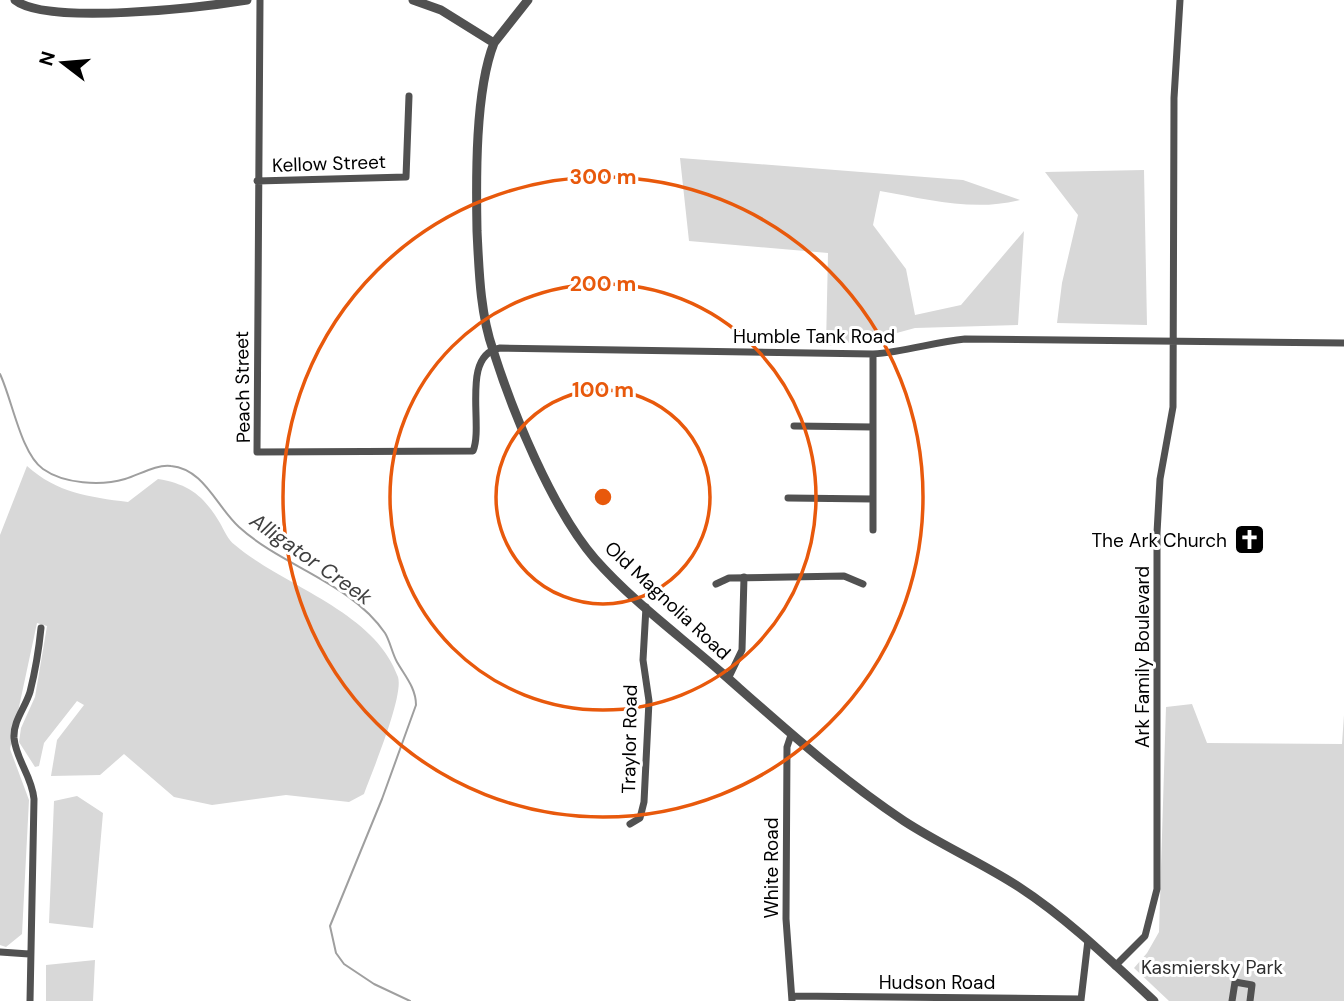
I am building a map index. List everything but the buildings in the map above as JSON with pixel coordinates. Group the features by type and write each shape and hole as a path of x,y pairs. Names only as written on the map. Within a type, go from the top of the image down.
{"street":[{"path":"15,0 43,12 81,15 247,0"},
{"name":"Peach Street","path":"260,0 257,452 472,452 478,373 484,357 492,349"},
{"path":"413,0 442,10 494,43 528,0"},
{"name":"Ark Family Boulevard","path":"1115,966 1145,936 1156,901 1158,508 1173,407 1174,98 1180,0"},
{"name":"Old Magnolia Road","path":"494,43 486,74 477,202 478,263 492,349 536,458 567,519 596,560 791,735 905,821 1020,888 1088,940 1154,1001"},
{"name":"Kellow Street","path":"257,181 406,177 409,96"},
{"name":"Humble Tank Road","path":"492,349 873,354 904,352 965,339 1344,343"},
{"path":"873,354 873,530"},
{"path":"794,426 873,427"},
{"path":"788,498 873,499"},
{"path":"716,584 724,578 844,576 863,584"},
{"path":"728,679 742,650 744,578"},
{"name":"Traylor Road","path":"630,824 640,818 644,802 649,701 643,660 646,607"},
{"path":"30,1001 34,792 14,737 15,725 30,691 41,628"},
{"name":"White Road","path":"791,735 787,747 786,919 792,999"},
{"path":"1081,1000 1088,940"},
{"path":"0,952 29,954"},
{"path":"1232,1001 1235,982 1252,985 1250,1001"},
{"name":"Hudson Road","path":"792,999 1081,1000"}],"green space":[{"path":"680,158 963,180 1020,200 967,205 880,191 873,225 906,269 915,315 961,305 1024,231 1018,325 915,328 871,340 826,346 828,253 689,241"},
{"path":"1144,170 1147,325 1057,323 1062,283 1078,215 1045,172"},
{"path":"27,466 62,488 87,496 128,502 158,479 187,488 208,505 235,545 349,617 370,634 386,654 398,677 399,687 392,717 364,794 349,802 286,795 212,805 174,797 124,754 100,775 51,776 57,740 84,705 77,701 44,743 39,766 35,767 19,742 21,728 35,697 47,626 37,623 10,749 29,800 22,934 6,947 0,945 0,535"},
{"name":"Kasmiersky Park","path":"1192,704 1207,743 1342,744 1344,715 1344,1001 1169,1001 1134,968 1147,953 1159,932 1166,707"},
{"path":"77,796 103,813 93,928 49,923 54,801"},
{"path":"95,960 93,1001 46,1001 46,965"}],"waterway":[{"name":"Alligator Creek","path":"0,374 23,439 35,462 43,469 61,478 94,483 125,479 159,467 182,469 201,481 239,527 256,541 354,601 385,633 412,688 416,705 382,799 330,926 336,953 344,964 374,984 410,1001"}],"place":[{"name":"The Ark Church","path":"1250,540"}]}
